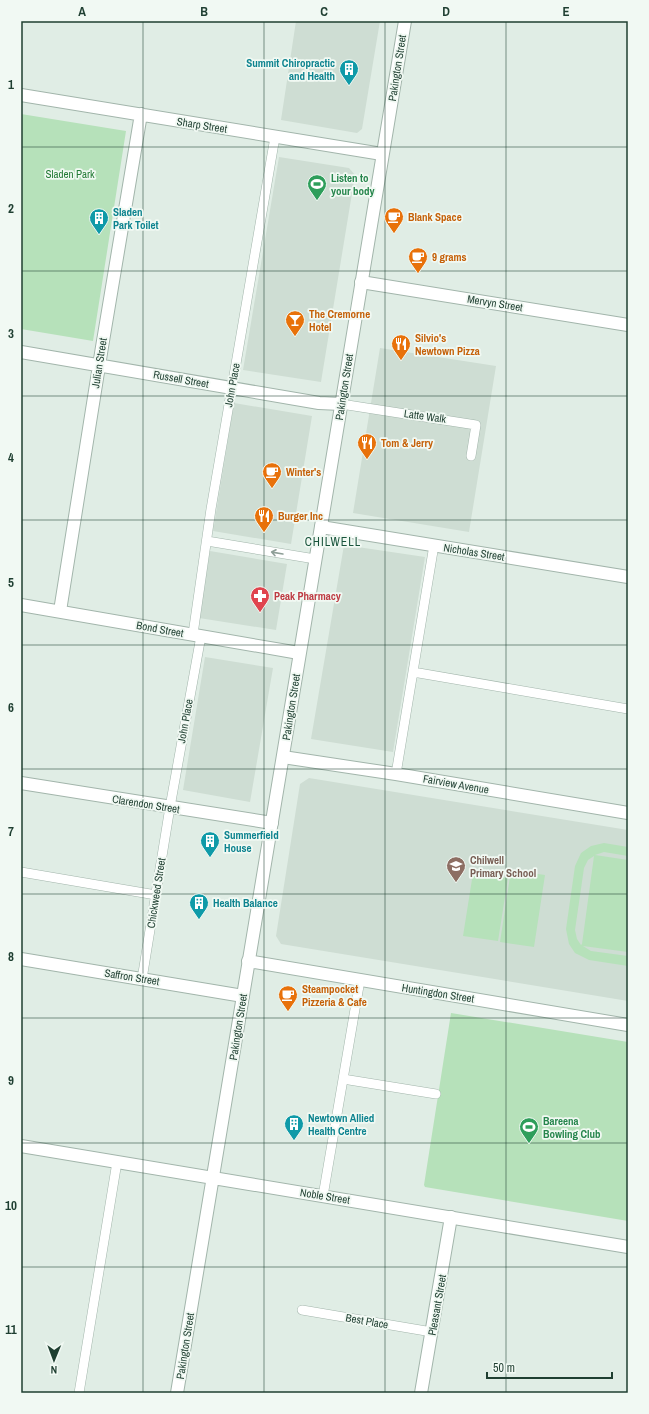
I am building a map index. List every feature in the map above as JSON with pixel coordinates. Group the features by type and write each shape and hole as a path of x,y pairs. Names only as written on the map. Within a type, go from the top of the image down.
{"street":[{"name":"Pakington Street","path":"177,1393 405,21"},
{"name":"Sharp Street","path":"21,95 382,154"},
{"name":"Julian Street","path":"60,611 140,114"},
{"name":"Mervyn Street","path":"361,282 628,325"},
{"name":"Russell Street","path":"21,352 319,403 341,404"},
{"name":"Nicholas Street","path":"321,527 628,577"},
{"name":"Bond Street","path":"21,605 299,653"},
{"name":"Fairview Avenue","path":"283,757 396,774 628,813"},
{"name":"Clarendon Street","path":"21,784 272,823"},
{"name":"Saffron Street","path":"21,959 243,996"},
{"name":"Huntingdon Street","path":"248,961 628,1025"},
{"name":"Noble Street","path":"21,1146 628,1247"},
{"name":"Pleasant Street","path":"421,1393 451,1217"}],"lane":[{"name":"John Place","path":"170,807 197,635 207,541 275,137"},
{"name":"Latte Walk","path":"341,404 476,424 471,456"},
{"path":"207,541 316,559"},
{"path":"396,774 434,545"},
{"path":"413,672 628,709"},
{"name":"Chickweed Street","path":"142,979 170,807"},
{"path":"21,872 156,895"},
{"path":"323,1196 360,980"},
{"path":"343,1079 436,1094"},
{"path":"79,1393 117,1162"},
{"name":"Best Place","path":"302,1310 432,1332"}],"shaded area":[{"path":"296,21 380,21 362,129 357,133 281,120"},
{"path":"279,157 349,168 355,175 321,382 243,370"},
{"path":"380,348 496,366 469,532 353,513"},
{"path":"234,403 312,416 291,544 213,531"},
{"path":"344,545 425,557 393,752 311,739"},
{"path":"210,551 287,564 276,630 199,618"},
{"path":"205,657 273,668 250,802 183,790"},
{"name":"Chilwell Primary School","path":"309,778 628,830 628,1001 281,944 276,936 300,784"}],"green space":[{"name":"Sladen Park","path":"21,114 126,131 93,341 21,329"},
{"path":"604,843 628,847 628,856 604,852 595,855 628,860 628,952 583,946 591,951 628,956 628,966 589,960 575,953 569,944 566,929 575,866 581,853 591,846","holes":["594,856 581,945 577,939 575,930 584,868 588,860"]},
{"path":"511,870 545,875 534,947 500,942"},
{"path":"473,873 508,878 498,941 463,936"},
{"name":"Bareena Bowling Club","path":"451,1013 628,1042 628,1221 425,1187 424,1185"}],"place":[{"name":"Summit Chiropractic and Health","path":"349,86"},
{"name":"Listen to your body","path":"317,201"},
{"name":"Blank Space","path":"394,234"},
{"name":"Sladen Park Toilet","path":"99,235"},
{"name":"9 grams","path":"418,274"},
{"name":"The Cremorne Hotel","path":"295,337"},
{"name":"Silvio's Newtown Pizza","path":"401,361"},
{"name":"Tom & Jerry","path":"367,460"},
{"name":"Winter's","path":"272,489"},
{"name":"Burger Inc","path":"264,533"},
{"name":"Peak Pharmacy","path":"260,613"},
{"name":"Summerfield House","path":"210,858"},
{"name":"Chilwell Primary School","path":"456,883"},
{"name":"Health Balance","path":"199,920"},
{"name":"Steampocket Pizzeria & Cafe","path":"288,1012"},
{"name":"Newtown Allied Health Centre","path":"294,1141"},
{"name":"Bareena Bowling Club","path":"529,1144"}],"district":[{"name":"CHILWELL","path":"333,542"}]}
